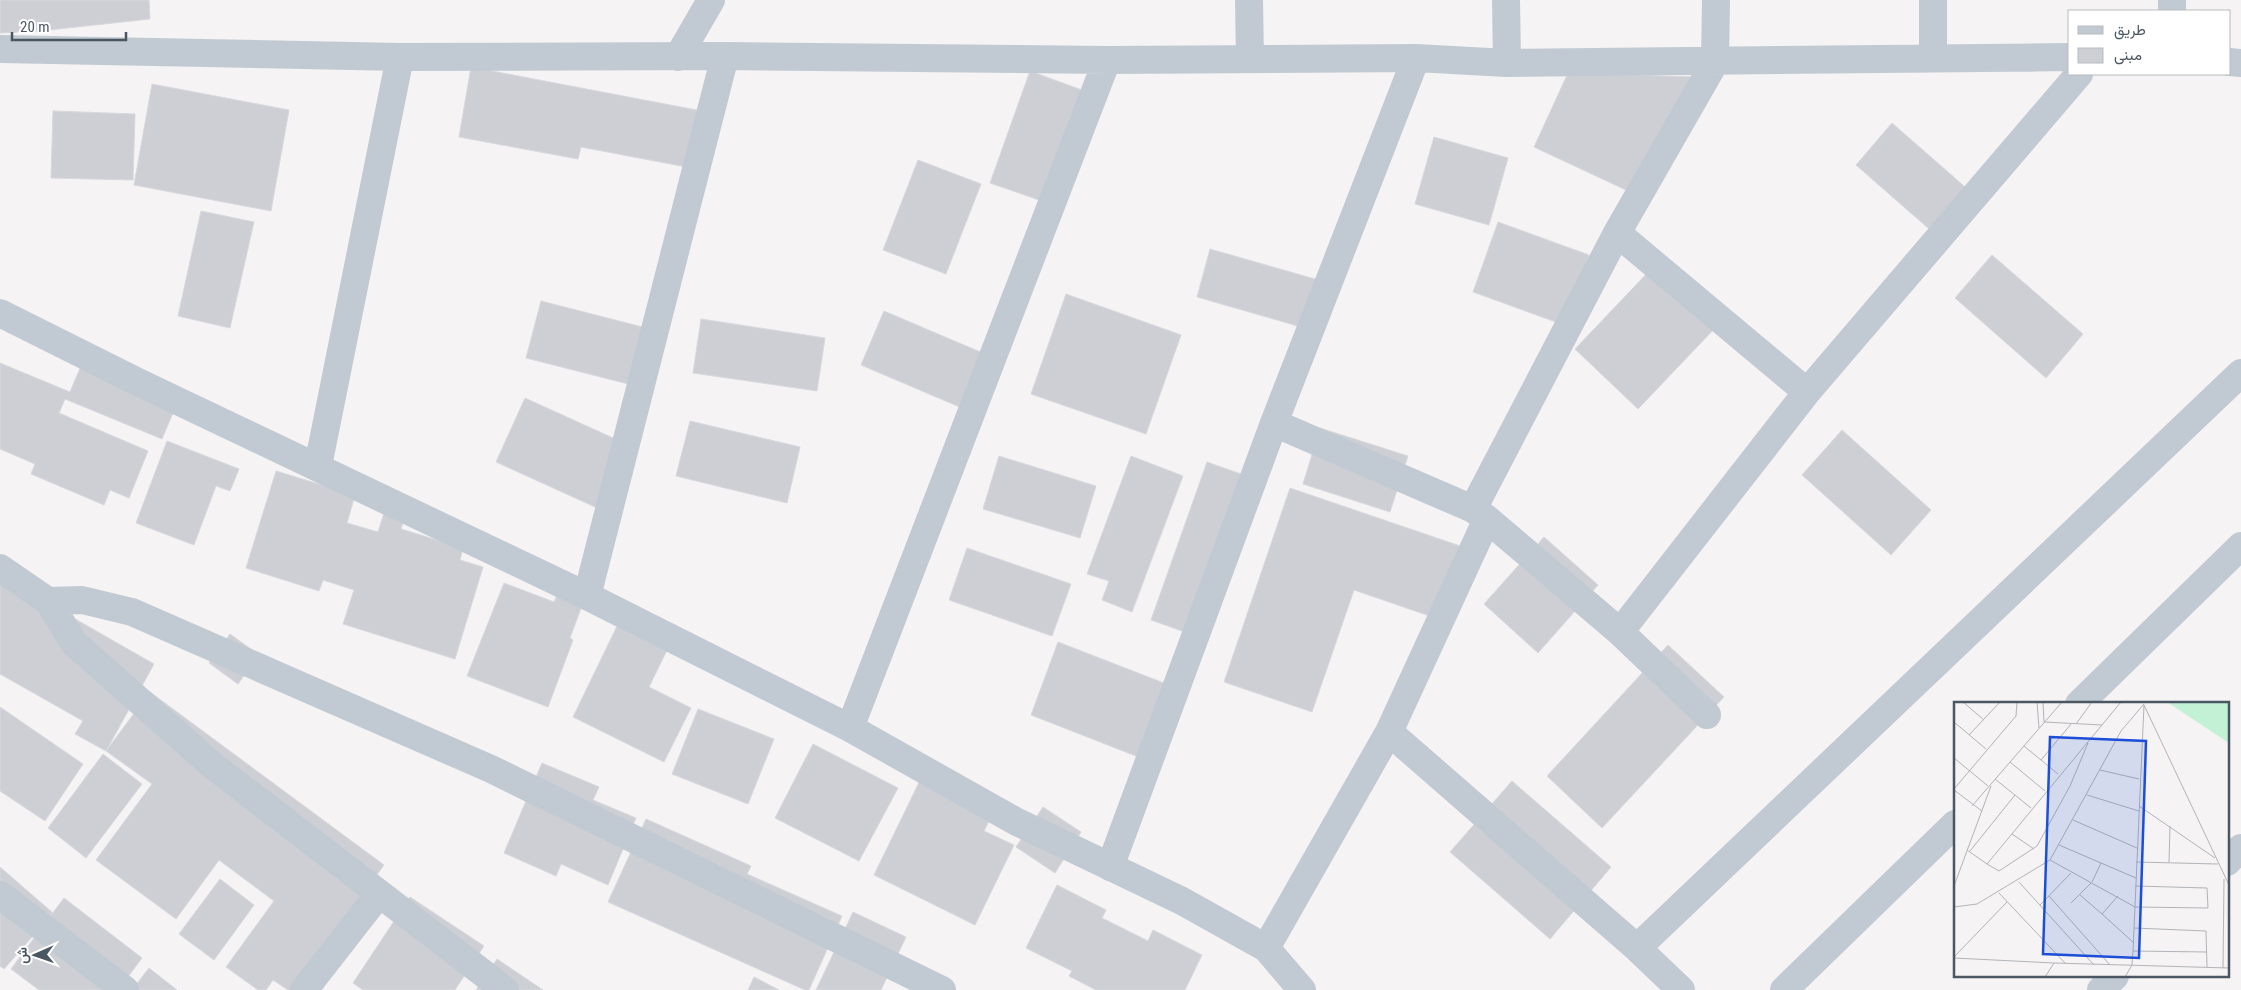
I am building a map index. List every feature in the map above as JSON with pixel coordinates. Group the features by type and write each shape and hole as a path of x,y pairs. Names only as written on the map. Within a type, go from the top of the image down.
{"street":[{"path":"678,57 711,0"},
{"path":"1249,0 1250,59"},
{"path":"1506,0 1507,63"},
{"path":"1266,948 1389,732 1480,514 1617,233 1715,62 1716,0"},
{"path":"1933,0 1933,58"},
{"path":"0,49 400,57 725,56 1107,60 1416,58 1507,63 2068,57"},
{"path":"587,596 725,56"},
{"path":"318,466 400,57"},
{"path":"1110,867 1274,423 1416,58"},
{"path":"850,728 1107,60"},
{"path":"1620,632 1807,392 2078,75"},
{"path":"1617,233 1807,392"},
{"path":"0,313 140,383 318,466 587,596 850,728 1017,822 1182,900 1266,948 1302,990"},
{"path":"1637,948 2241,373"},
{"path":"1274,423 1480,514 1620,632 1707,715"},
{"path":"2081,702 2241,546"},
{"path":"0,568 48,601 74,643 212,765 505,990"},
{"path":"48,601 82,600 132,612 491,769 942,990"},
{"path":"1389,732 1637,948 1681,990"},
{"path":"1784,990 1954,825"},
{"path":"2228,861 2241,848"},
{"path":"304,990 379,894"},
{"path":"0,895 124,990"},
{"path":"2101,990 2113,978"}],"building":[{"path":"0,0 149,0 150,19 40,31 0,33"},
{"path":"471,67 707,112 697,169 581,147 578,159 459,137"},
{"path":"1030,71 1101,97 1062,208 990,183"},
{"path":"1568,73 1695,77 1628,191 1534,147"},
{"path":"152,84 289,110 271,211 134,185"},
{"path":"53,111 135,114 133,180 51,178"},
{"path":"1892,123 1972,193 1936,235 1856,165"},
{"path":"1434,137 1508,158 1489,225 1415,204"},
{"path":"918,160 981,184 946,274 883,250"},
{"path":"201,211 254,222 230,328 178,316"},
{"path":"1498,222 1589,255 1564,325 1473,292"},
{"path":"1210,249 1322,281 1308,329 1197,297"},
{"path":"1992,255 2083,334 2046,378 1955,298"},
{"path":"1653,267 1716,327 1638,409 1575,349"},
{"path":"1066,294 1181,335 1146,434 1031,394"},
{"path":"541,301 658,331 644,388 526,358"},
{"path":"884,311 992,357 969,411 861,365"},
{"path":"701,319 825,338 817,391 693,373"},
{"path":"83,361 178,401 162,439 65,399 59,413 148,451 129,498 110,490 104,505 31,474 35,464 0,449 0,363 70,392"},
{"path":"525,398 635,448 606,512 496,462"},
{"path":"690,421 800,447 787,503 676,476"},
{"path":"1320,428 1408,456 1390,512 1303,484"},
{"path":"1842,430 1931,510 1891,555 1802,475"},
{"path":"167,441 239,469 230,491 216,486 194,545 136,523"},
{"path":"999,456 1096,486 1080,538 983,509"},
{"path":"1131,456 1183,476 1132,612 1102,600 1109,581 1087,574"},
{"path":"1207,462 1255,479 1199,637 1151,620"},
{"path":"276,471 355,495 347,523 378,532 385,510 405,516 401,529 463,548 460,560 483,567 455,659 343,624 354,590 323,580 319,591 246,568"},
{"path":"1290,488 1472,550 1447,622 1354,590 1312,712 1224,682"},
{"path":"1544,537 1598,585 1538,653 1484,604"},
{"path":"967,548 1071,584 1052,636 949,600"},
{"path":"0,576 154,664 106,751 75,734 83,721 0,674"},
{"path":"504,583 554,602 558,593 583,603 570,638 573,640 548,707 467,676"},
{"path":"619,622 669,646 649,687 691,708 664,762 573,717"},
{"path":"230,634 259,655 238,684 209,663"},
{"path":"1058,642 1169,685 1141,758 1031,715"},
{"path":"1668,645 1724,697 1602,828 1547,776"},
{"path":"150,692 384,865 292,990 288,990 273,980 266,990 258,990 226,967 274,901 219,860 176,919 96,860 152,784 106,751"},
{"path":"0,707 83,764 45,821 0,791"},
{"path":"698,709 774,739 748,804 672,774"},
{"path":"813,744 898,788 859,861 775,818"},
{"path":"103,754 142,784 86,858 48,828"},
{"path":"542,763 599,787 593,800 636,818 608,885 561,864 556,876 504,853"},
{"path":"928,764 1000,799 984,831 1014,845 975,925 874,875"},
{"path":"1512,781 1611,867 1550,939 1450,852"},
{"path":"1043,807 1081,832 1055,873 1016,847"},
{"path":"646,819 751,866 747,874 842,916 809,990 805,990 608,902"},
{"path":"0,867 53,913 4,969 0,966"},
{"path":"220,879 254,905 214,960 179,934"},
{"path":"1057,885 1106,910 1102,918 1148,941 1153,930 1202,955 1185,990 1096,990 1069,976 1072,971 1026,948"},
{"path":"410,897 484,946 455,990 363,990 353,983"},
{"path":"64,898 142,958 118,990 39,990 11,969"},
{"path":"853,912 906,937 881,990 816,990"},
{"path":"497,959 543,990 476,990"},
{"path":"149,968 177,990 132,990"},
{"path":"754,977 779,990 748,990"}]}
